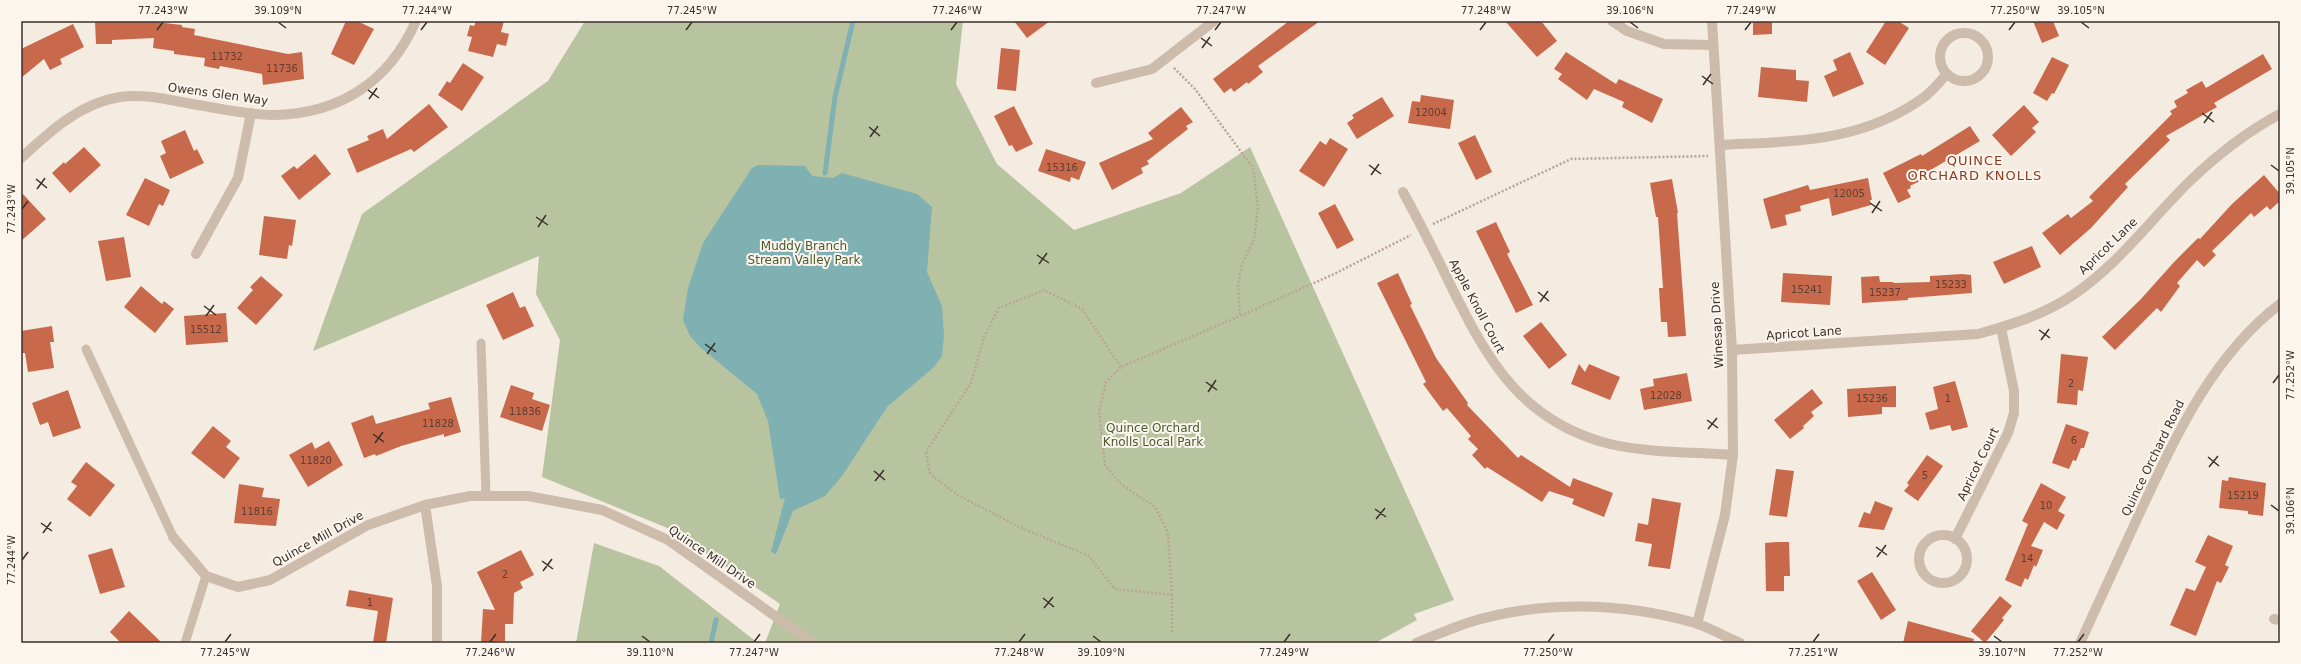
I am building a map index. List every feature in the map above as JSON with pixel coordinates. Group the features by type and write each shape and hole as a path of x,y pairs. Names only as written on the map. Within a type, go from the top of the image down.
{"street":[{"name":"Owens Glen Way","path":"21,158 55,126 93,106 119,97 142,96 273,115 311,111 337,103 361,90 385,71 409,37 416,21"},
{"path":"1096,83 1152,69 1214,21"},
{"path":"1612,21 1627,31 1664,44 1713,45"},
{"name":"Winesap Drive","path":"1697,624 1724,521 1733,455 1732,350 1712,21"},
{"path":"1962,33 1978,37 1987,50 1987,66 1982,72 1969,81 1953,79 1947,74 1940,60 1943,45 1948,38 1962,33"},
{"path":"1720,145 1815,140 1848,134 1900,112 1924,98 1947,74"},
{"path":"196,254 238,178 251,113"},
{"name":"Apricot Lane","path":"1732,350 1978,334 2001,328 2053,308 2088,284 2113,263 2190,181 2237,142 2280,114"},
{"name":"Apple Knoll Court","path":"1403,192 1423,229 1476,337 1496,368 1512,388 1536,409 1558,423 1609,443 1630,448 1733,455"},
{"name":"Quince Orchard Road","path":"2080,643 2172,444 2202,391 2240,343 2280,304"},
{"name":"Apricot Court","path":"1955,539 2008,433 2014,413 2014,391 2001,328"},
{"name":"Quince Mill Drive","path":"206,576 238,587 270,580 368,525 425,505 470,496 528,496 602,510 668,540 813,643"},
{"path":"425,505 437,586 437,643"},
{"path":"1948,536 1955,539 1966,551 1966,567 1956,580 1940,583 1932,580 1922,569 1920,554 1923,547 1934,537 1948,536"},
{"path":"173,537 206,576"},
{"path":"1416,643 1467,623 1512,612 1564,607 1608,607 1653,612 1697,624 1740,643"}],"lane":[{"path":"481,343 486,496"},
{"path":"86,349 173,537"},
{"path":"185,643 206,576"}],"path":[{"path":"1166,58 1195,89 1253,168 1258,208 1254,239 1241,267 1238,285 1240,316"},
{"path":"1172,632 1172,595 1168,533 1155,507 1121,484 1105,465 1099,412 1106,382 1121,367 1319,281 1423,229 1570,159 1706,156 1721,158"},
{"path":"1121,367 1082,309 1044,290 999,308 984,337 971,383 926,452 930,474 958,495 1012,523 1089,556 1115,589 1172,595"}],"green space":[{"path":"585,21 963,21 956,84 997,164 1074,230 1181,193 1250,147 1454,600 1414,614 1417,620 1375,643 765,643 780,604 670,529 542,477 560,340 536,294 539,256 313,351 362,214 548,81"},
{"path":"594,543 659,566 758,643 576,643"}],"water":[{"path":"758,165 805,166 812,176 833,178 842,173 917,194 932,207 927,272 942,306 944,335 942,356 934,367 887,407 842,476 825,496 793,511 776,554 771,552 785,498 780,499 768,421 757,394 700,347 690,336 683,320 688,288 703,243 752,168"}],"building":[{"path":"95,21 147,21 182,25 182,27 195,29 194,35 288,54 302,52 304,79 263,85 262,74 220,66 219,69 204,66 205,58 174,54 174,51 153,48 154,38 112,40 112,44 96,44"},
{"path":"346,21 357,21 374,29 354,65 331,54"},
{"path":"476,21 504,21 501,32 509,34 506,46 497,44 493,57 468,51 472,37 467,36 470,25 474,26"},
{"path":"1014,21 1050,21 1027,38"},
{"path":"1289,21 1320,21 1258,66 1263,72 1248,84 1247,82 1234,92 1231,88 1224,93 1213,79"},
{"path":"1505,21 1541,21 1557,41 1537,57"},
{"path":"1753,21 1772,21 1772,34 1753,35"},
{"path":"1886,21 1898,21 1909,28 1885,65 1866,52"},
{"path":"2033,21 2053,21 2059,36 2042,43"},
{"path":"73,24 84,47 60,59 62,64 50,70 44,59 21,78 21,49"},
{"path":"1001,48 1020,50 1016,91 997,89"},
{"path":"1566,52 1616,84 1619,79 1663,99 1652,123 1622,107 1624,102 1594,89 1587,100 1558,79 1562,74 1554,69"},
{"path":"1850,52 1864,84 1833,97 1824,76 1837,70 1833,60"},
{"path":"2263,54 2272,69 2214,103 2217,107 2166,136 2170,140 2125,184 2128,187 2091,228 2060,255 2042,233 2068,214 2071,218 2093,201 2089,197 2172,114 2170,111 2177,107 2174,101 2188,93 2186,90 2202,81 2206,88"},
{"path":"2052,57 2069,65 2054,94 2052,93 2047,101 2033,93"},
{"path":"463,63 484,77 462,111 438,95 447,81 450,83"},
{"path":"1761,67 1796,70 1796,80 1809,81 1807,102 1758,97"},
{"path":"1421,95 1454,100 1450,129 1408,123 1412,101 1420,102"},
{"path":"1382,97 1394,116 1357,139 1347,123 1354,118 1352,115"},
{"path":"429,104 448,127 414,152 411,149 357,173 347,149 369,140 367,136 383,129 387,139"},
{"path":"2024,105 2039,122 2032,128 2036,132 2011,156 1992,135"},
{"path":"1014,106 1033,144 1016,152 1012,145 1009,146 994,116"},
{"path":"1181,107 1193,122 1186,126 1188,129 1147,161 1149,164 1141,168 1143,173 1112,190 1099,163 1153,139 1148,133"},
{"path":"1970,126 1980,141 1922,175 1924,179 1910,186 1911,188 1907,190 1911,197 1898,203 1883,173 1921,154 1922,156"},
{"path":"185,130 194,151 197,149 204,163 170,179 160,156 166,153 161,141"},
{"path":"1475,135 1492,172 1476,180 1458,143"},
{"path":"1330,138 1348,149 1324,187 1299,171 1320,141 1326,145"},
{"path":"84,147 101,165 70,193 52,173 64,162 65,164"},
{"path":"1046,149 1086,162 1079,180 1071,177 1070,182 1038,171"},
{"path":"315,154 331,174 299,200 281,176 294,166 297,169"},
{"path":"2264,175 2280,194 2280,201 2270,210 2267,206 2254,217 2251,213 2212,251 2216,255 2204,267 2197,260 2177,283 2180,286 2161,312 2157,308 2115,350 2102,337 2141,299 2198,238 2200,239 2232,204"},
{"path":"145,178 170,190 163,206 159,204 149,226 126,215"},
{"path":"1868,178 1872,200 1870,200 1871,205 1832,216 1829,198 1800,206 1801,211 1785,215 1787,225 1771,229 1763,199 1808,185 1810,190"},
{"path":"1672,179 1678,213 1686,336 1668,337 1667,322 1661,322 1659,288 1663,288 1658,217 1656,217 1650,183"},
{"path":"21,192 46,219 21,241"},
{"path":"1335,204 1354,240 1337,249 1318,213"},
{"path":"264,216 296,220 292,246 289,245 287,259 259,255"},
{"path":"1496,222 1510,252 1507,254 1533,305 1516,313 1476,231"},
{"path":"124,237 131,277 106,281 98,241"},
{"path":"2032,246 2041,267 2004,284 1993,262"},
{"path":"1398,273 1412,304 1410,305 1436,358 1468,403 1467,405 1518,458 1521,455 1570,487 1573,478 1613,493 1604,517 1572,504 1574,499 1549,491 1542,502 1487,467 1485,469 1472,455 1478,449 1468,439 1471,436 1447,408 1443,411 1423,384 1426,382 1377,283"},
{"path":"1783,273 1832,276 1830,305 1781,302"},
{"path":"1962,274 1971,275 1972,293 1862,303 1861,277 1879,276 1880,282 1930,282 1930,276"},
{"path":"261,276 283,295 256,325 237,308 253,290 250,287"},
{"path":"141,286 162,304 164,301 174,309 155,333 124,307"},
{"path":"513,292 520,308 525,306 534,326 503,340 486,305"},
{"path":"226,313 228,342 186,345 184,316"},
{"path":"1541,322 1567,355 1549,369 1523,336"},
{"path":"52,326 54,342 50,342 54,368 28,372 25,353 21,353 21,331"},
{"path":"2061,354 2088,357 2083,391 2078,390 2077,405 2057,403"},
{"path":"1579,364 1585,372 1589,364 1620,377 1610,400 1571,384"},
{"path":"1687,373 1692,401 1644,410 1640,389 1654,386 1653,379"},
{"path":"1955,381 1968,427 1952,431 1950,425 1930,430 1925,413 1938,409 1933,387"},
{"path":"511,385 534,393 532,399 550,405 542,431 500,417"},
{"path":"1896,386 1896,407 1882,407 1882,414 1848,417 1847,389"},
{"path":"1812,389 1823,403 1811,412 1814,416 1803,426 1804,428 1790,439 1774,420"},
{"path":"68,390 81,428 53,437 48,422 40,425 32,403"},
{"path":"451,397 461,432 444,437 444,434 401,446 376,456 375,454 364,458 351,423 373,415 376,424 430,409 428,403"},
{"path":"2066,424 2089,432 2084,448 2081,448 2076,461 2073,460 2069,469 2052,463"},
{"path":"213,426 231,441 226,447 240,458 224,479 191,453"},
{"path":"329,441 343,465 308,487 289,455 312,442 315,449"},
{"path":"1927,455 1943,466 1918,501 1904,491 1909,485 1907,483"},
{"path":"86,462 115,485 90,517 67,499 77,486 71,482"},
{"path":"1776,469 1794,471 1787,517 1769,515"},
{"path":"2229,477 2266,483 2263,516 2248,514 2248,511 2219,508 2222,480 2228,481"},
{"path":"2041,483 2066,497 2058,511 2065,515 2057,530 2044,522 2031,546 2043,550 2036,567 2034,565 2028,580 2025,578 2021,587 2005,580 2028,524 2022,521"},
{"path":"239,484 264,488 262,497 280,499 276,526 234,523"},
{"path":"1652,498 1681,503 1670,569 1648,566 1652,544 1635,541 1638,523 1648,525"},
{"path":"1875,501 1893,508 1884,530 1858,527 1864,512 1870,514"},
{"path":"2208,535 2233,546 2225,565 2229,567 2221,583 2217,581 2196,636 2170,625 2186,588 2195,591 2206,567 2195,562"},
{"path":"1789,542 1790,576 1784,576 1784,591 1766,591 1765,543"},
{"path":"112,548 125,587 100,594 88,555"},
{"path":"521,550 534,575 520,582 523,588 514,593 513,624 505,624 505,641 481,643 483,609 495,610 477,572"},
{"path":"1872,572 1896,610 1881,620 1857,581"},
{"path":"349,590 393,598 386,643 373,643 378,611 346,606"},
{"path":"2000,596 2012,606 2002,618 2004,620 1985,643 1971,631"},
{"path":"129,611 162,643 121,643 110,632"},
{"path":"1908,621 1974,639 1973,643 1903,643"}],"waterway":[{"path":"825,173 835,97 853,21"},
{"path":"711,643 716,620"}],"district":[{"name":"QUINCE ORCHARD KNOLLS","path":"1975,168"}],"park label":[{"name":"Muddy Branch Stream Valley Park","path":"804,253"},
{"name":"Quince Orchard Knolls Local Park","path":"1153,435"}]}
